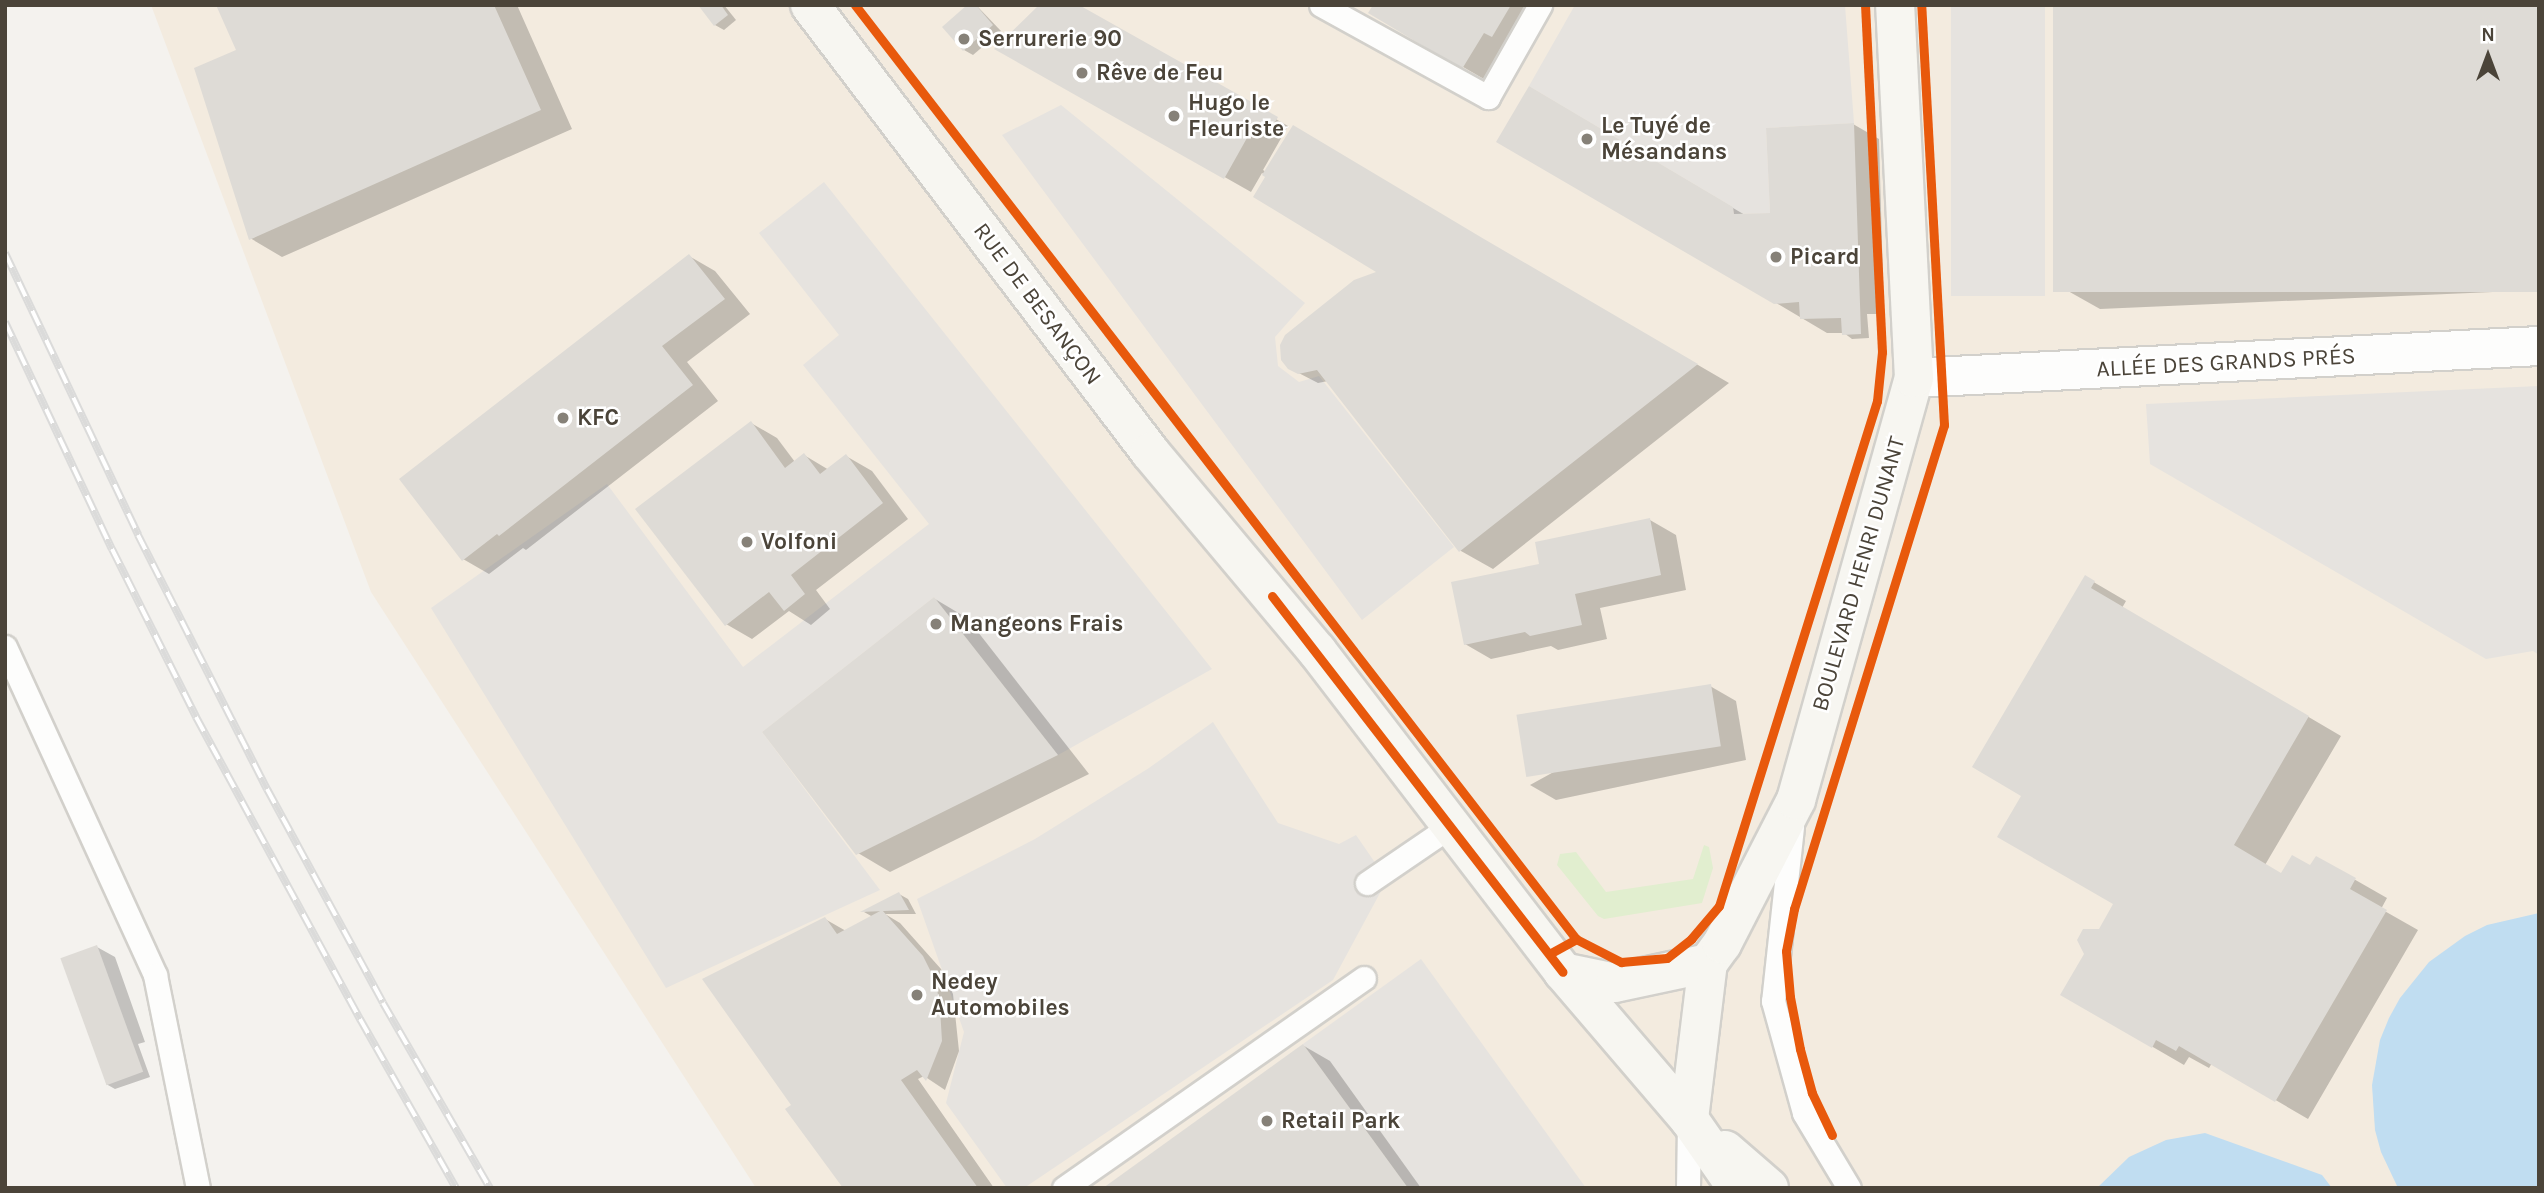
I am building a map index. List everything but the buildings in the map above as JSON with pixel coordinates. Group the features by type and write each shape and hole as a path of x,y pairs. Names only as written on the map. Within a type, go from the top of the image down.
{"main road":[{"name":"RUE DE BESANÇON","path":"810,5 1150,452 1272,596 1452,825 1563,972 1689,1119"},
{"name":"BOULEVARD HENRI DUNANT","path":"1689,1119 1708,963 1722,944 1796,800 1914,379 1895,5"},
{"path":"1563,972 1615,983 1708,963"},
{"path":"1689,1119 1737,1188"},
{"path":"1689,1119 1769,1188"}],"street":[{"name":"ALLÉE DES GRANDS PRÉS","path":"1914,379 2539,346"}],"lane":[{"path":"1321,5 1353,15 1488,97 1540,5"},
{"path":"5,647 155,975 198,1188"},
{"path":"1796,800 1773,1002 1804,1112 1849,1188"},
{"path":"1367,883 1452,825"},
{"path":"1064,1188 1364,978"},
{"path":"1688,1188 1689,1119"}],"shaded area":[{"path":"151,5 2539,5 2539,1188 756,1188 371,592"},
{"path":"1575,5 1845,5 1854,123 1766,128 1770,213 1734,214 1733,207 1529,86"},
{"path":"1951,5 2045,5 2045,296 1951,296"},
{"path":"1061,105 1305,303 1275,337 1278,366 1299,382 1319,376 1454,547 1362,620 1002,135"},
{"path":"824,182 1212,669 1058,755 934,597 762,732 880,890 666,988 431,608 607,484 743,667 929,524 803,365 839,335 759,233"},
{"path":"2539,386 2539,655 2533,651 2486,659 2150,464 2146,404"},
{"path":"1213,722 1278,823 1339,844 1356,835 1387,880 1333,980 1024,1188 1007,1188 946,1103 964,1032 917,899 1035,839 1149,768"},
{"path":"1421,959 1586,1188 1408,1188 1303,1044"}],"green space":[{"path":"1704,845 1709,847 1713,868 1702,903 1604,919 1598,916 1557,865 1560,854 1576,852 1606,892 1693,879"}],"water":[{"path":"2539,913 2539,1188 2398,1188 2381,1152 2375,1130 2372,1085 2380,1040 2389,1018 2400,998 2429,962 2465,936 2487,925"},
{"path":"2205,1133 2322,1175 2332,1188 2097,1188 2129,1157 2166,1140"}],"railway":[{"path":"5,253 138,535 267,789 383,1003 490,1188"},
{"path":"5,322 112,549 196,717 360,1019 456,1188"}],"cycle path":[{"path":"855,5 1576,939"},
{"path":"1551,953 1576,939 1621,962 1667,958 1691,939 1719,906 1877,401 1882,352 1865,5"},
{"path":"1832,1135 1812,1093 1800,1049 1790,997 1786,951 1794,909 1944,425 1921,5"},
{"path":"1272,596 1563,972"}],"place":[{"name":"Serrurerie 90","path":"964,39"},
{"name":"Rêve de Feu","path":"1082,73"},
{"name":"Hugo le Fleuriste","path":"1174,116"},
{"name":"Le Tuyé de Mésandans","path":"1587,139"},
{"name":"Picard","path":"1776,257"},
{"name":"KFC","path":"563,418"},
{"name":"Volfoni","path":"747,542"},
{"name":"Mangeons Frais","path":"936,624"},
{"name":"Nedey Automobiles","path":"917,995"},
{"name":"Retail Park","path":"1267,1121"}]}
